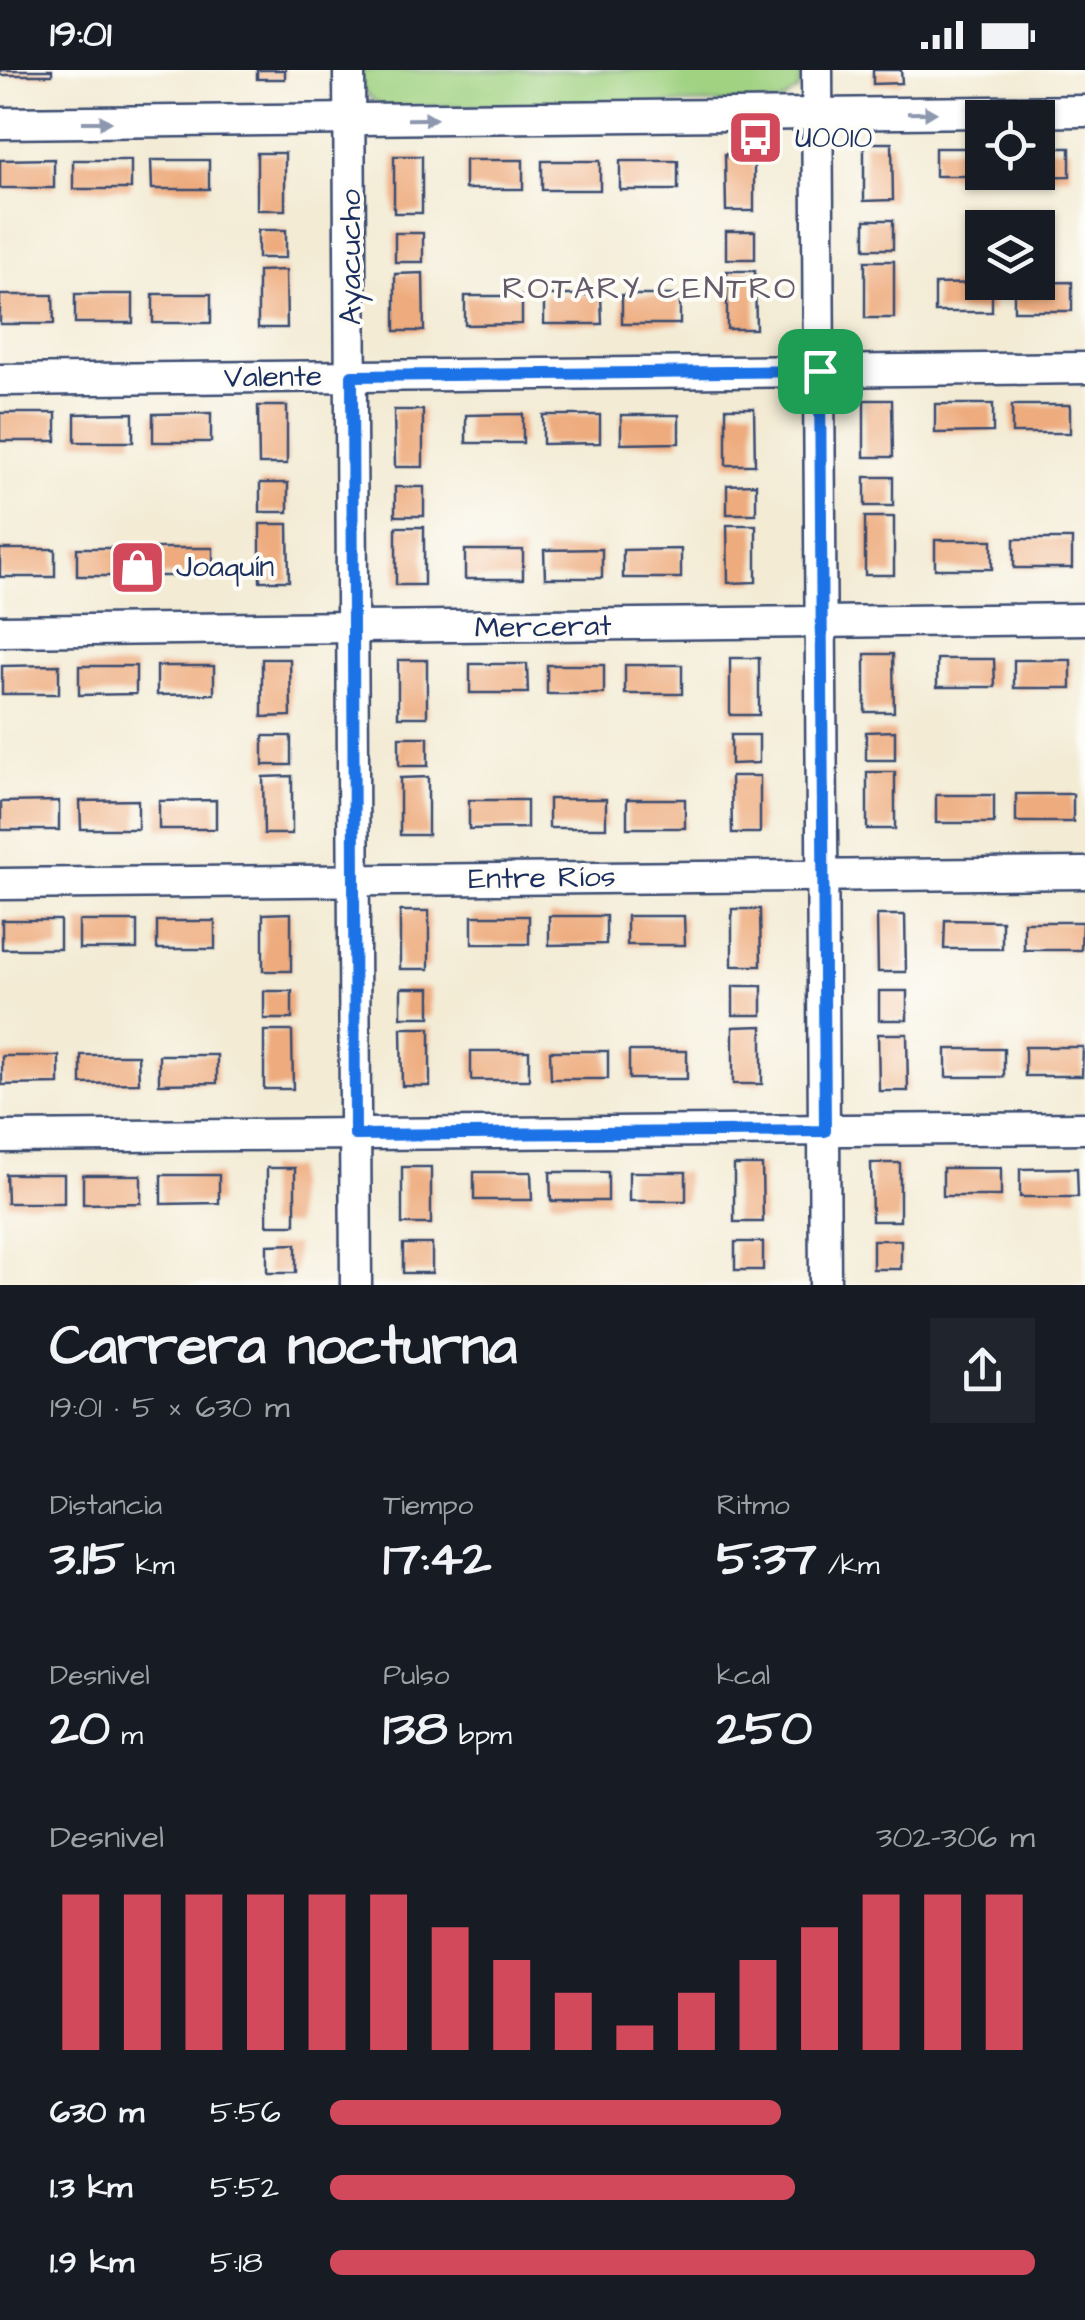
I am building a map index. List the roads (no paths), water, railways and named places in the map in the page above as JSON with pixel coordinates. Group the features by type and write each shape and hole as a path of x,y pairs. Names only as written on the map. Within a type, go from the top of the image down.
{"street":[{"name":"Ayacucho","path":"349,70 356,1285"},
{"path":"817,70 826,1285"},
{"path":"0,123 1085,111"},
{"name":"Valente","path":"0,380 1085,368"},
{"name":"Mercerat","path":"0,631 1085,619"},
{"name":"Entre Ríos","path":"0,884 1085,873"},
{"path":"0,1137 1085,1128"}],"place":[{"name":"U0010","path":"756,138"},
{"name":"Joaquín","path":"137,567"}],"district":[{"name":"ROTARY CENTRO","path":"650,288"}]}
